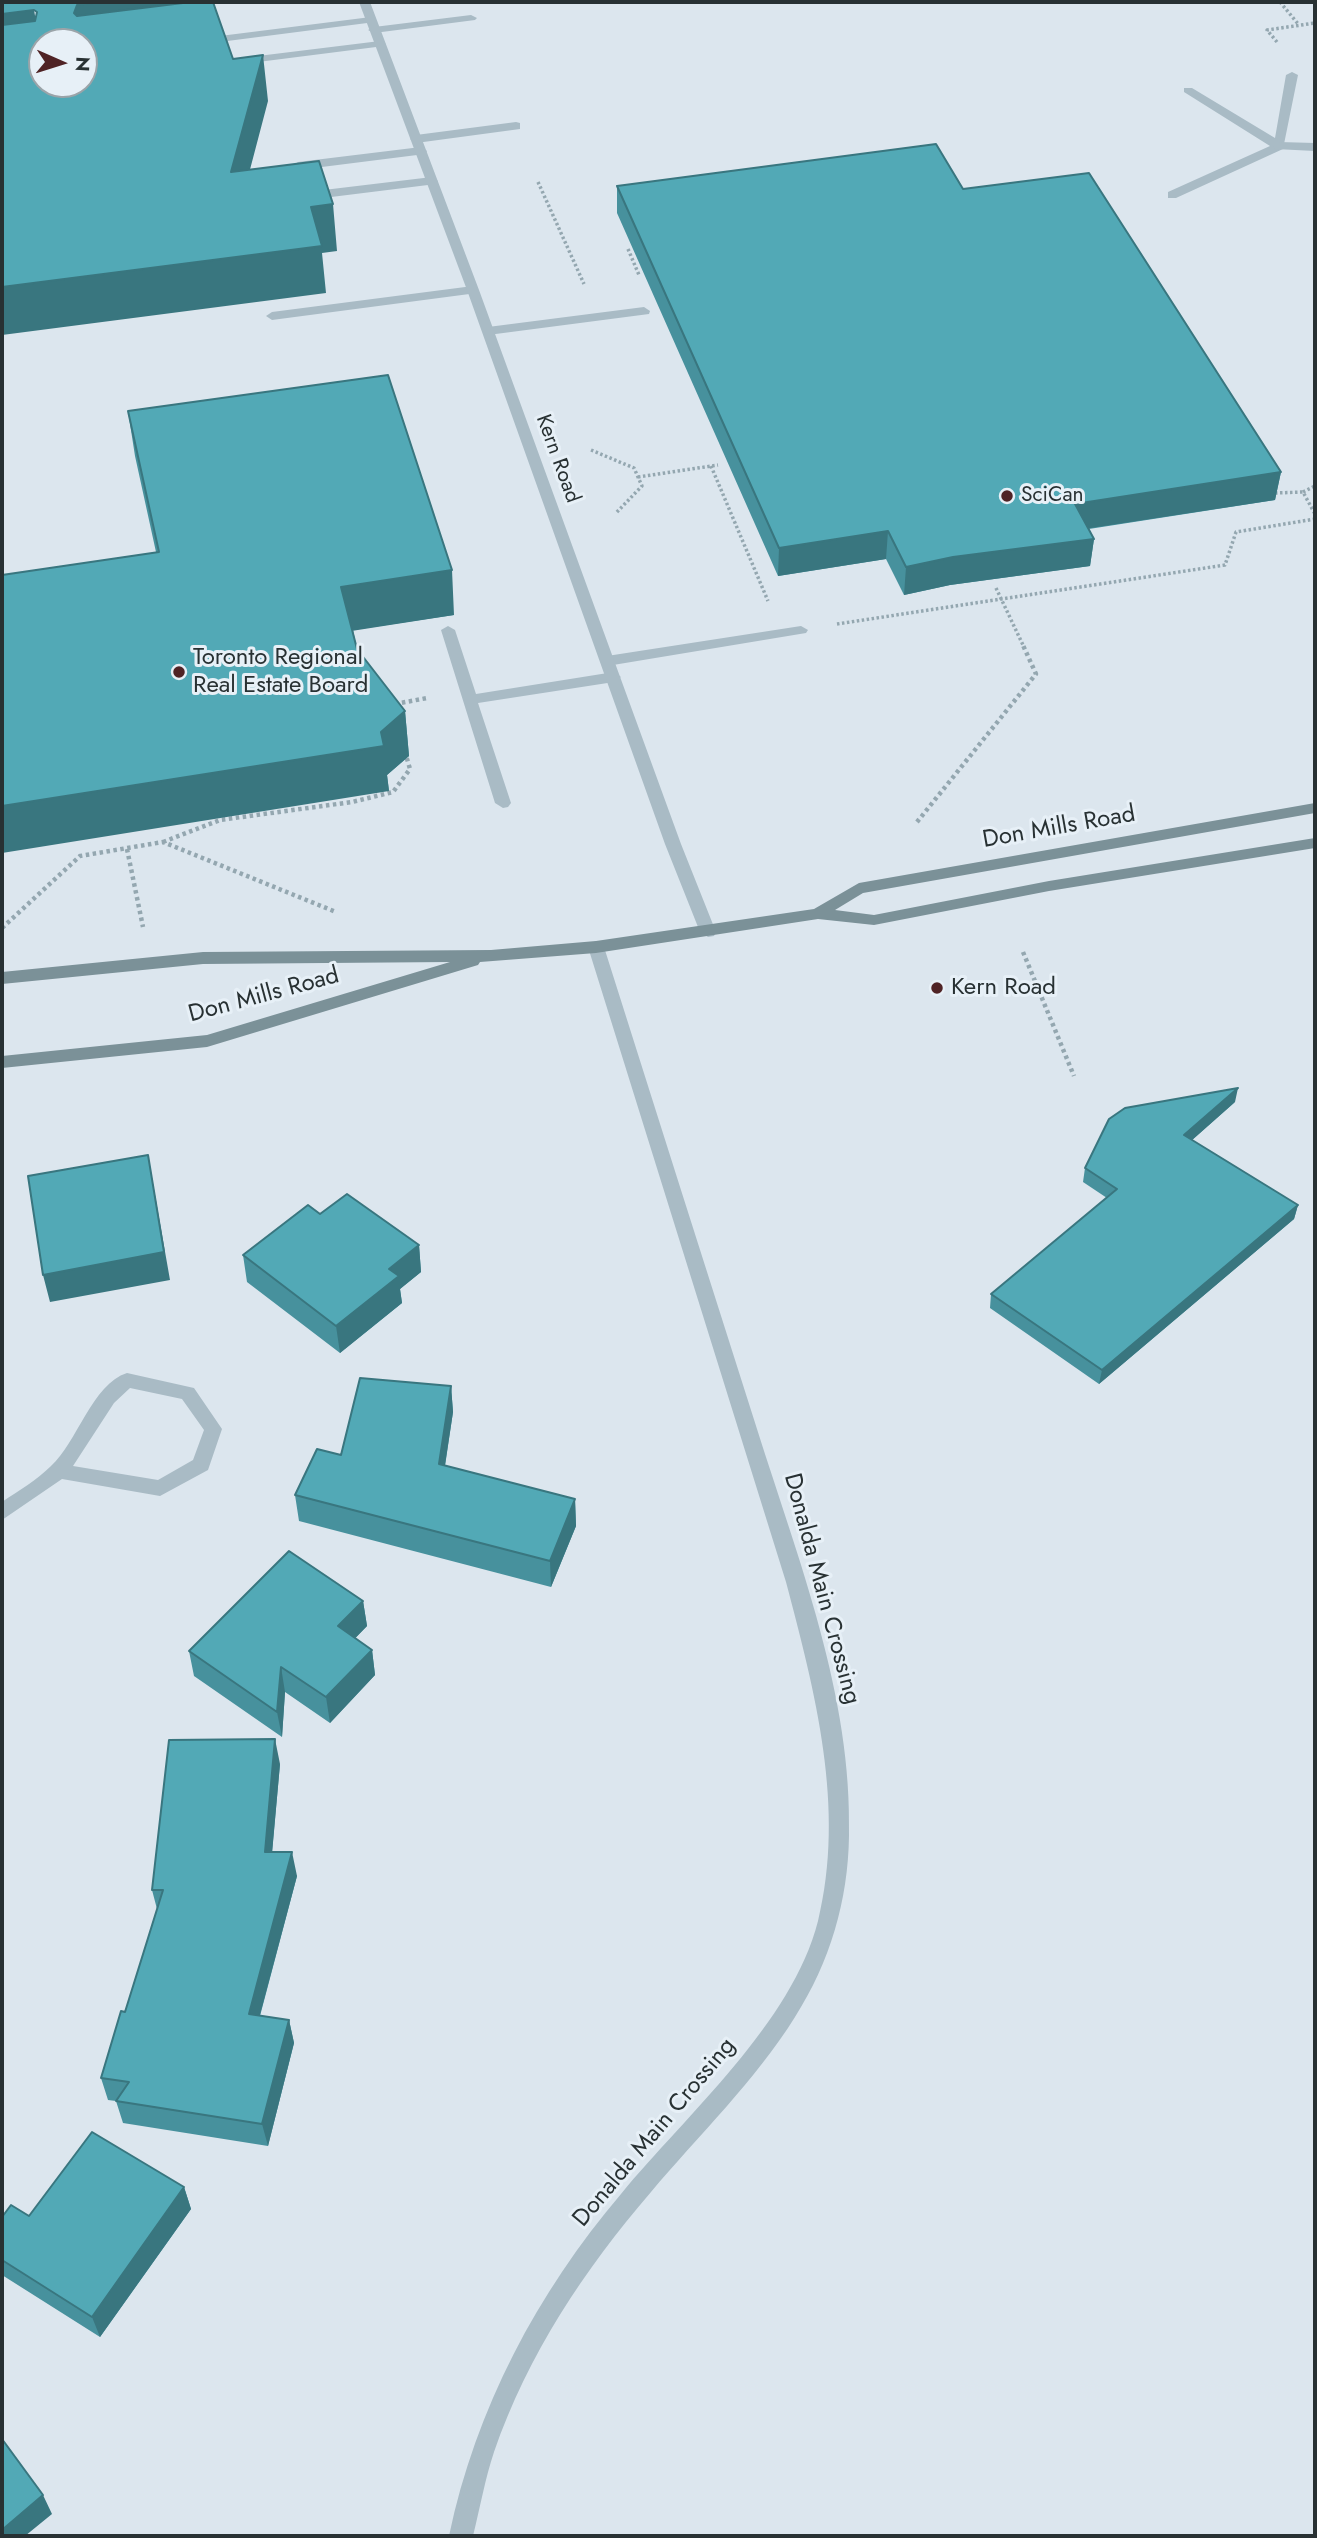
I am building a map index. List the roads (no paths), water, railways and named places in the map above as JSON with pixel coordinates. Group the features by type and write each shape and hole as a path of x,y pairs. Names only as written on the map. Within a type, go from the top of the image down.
{"main road":[{"name":"Don Mills Road","path":"818,914 859,888 1315,808"},
{"name":"Don Mills Road","path":"2,978 203,958 491,956 596,947 818,914 874,920 1049,886 1315,843"},
{"name":"Don Mills Road","path":"2,1062 207,1041 491,956"}],"street":[{"name":"Kern Road","path":"364,2 473,289 708,932"},
{"path":"192,42 471,19"},
{"path":"258,59 380,44"},
{"path":"1279,146 1292,75"},
{"path":"1188,90 1279,146"},
{"path":"291,167 516,126"},
{"path":"1172,195 1279,146 1315,147"},
{"path":"306,197 432,181"},
{"path":"272,316 473,289"},
{"path":"488,331 644,311"},
{"path":"448,630 503,803"},
{"path":"607,660 801,630"},
{"path":"469,696 614,677"},
{"name":"Donalda Main Crossing","path":"461,2536 483,2451 507,2391 572,2274 601,2235 763,2046 791,2009 808,1979 828,1920 839,1837 836,1773 830,1726 822,1679 799,1594 596,947"},
{"path":"2,1512 59,1471 108,1398 127,1380 188,1394 213,1429 201,1465 160,1488 59,1471"}],"place":[{"name":"SciCan","path":"1007,496"},
{"name":"Toronto Regional Real Estate Board","path":"179,672"},
{"name":"Kern Road","path":"937,988"}]}
